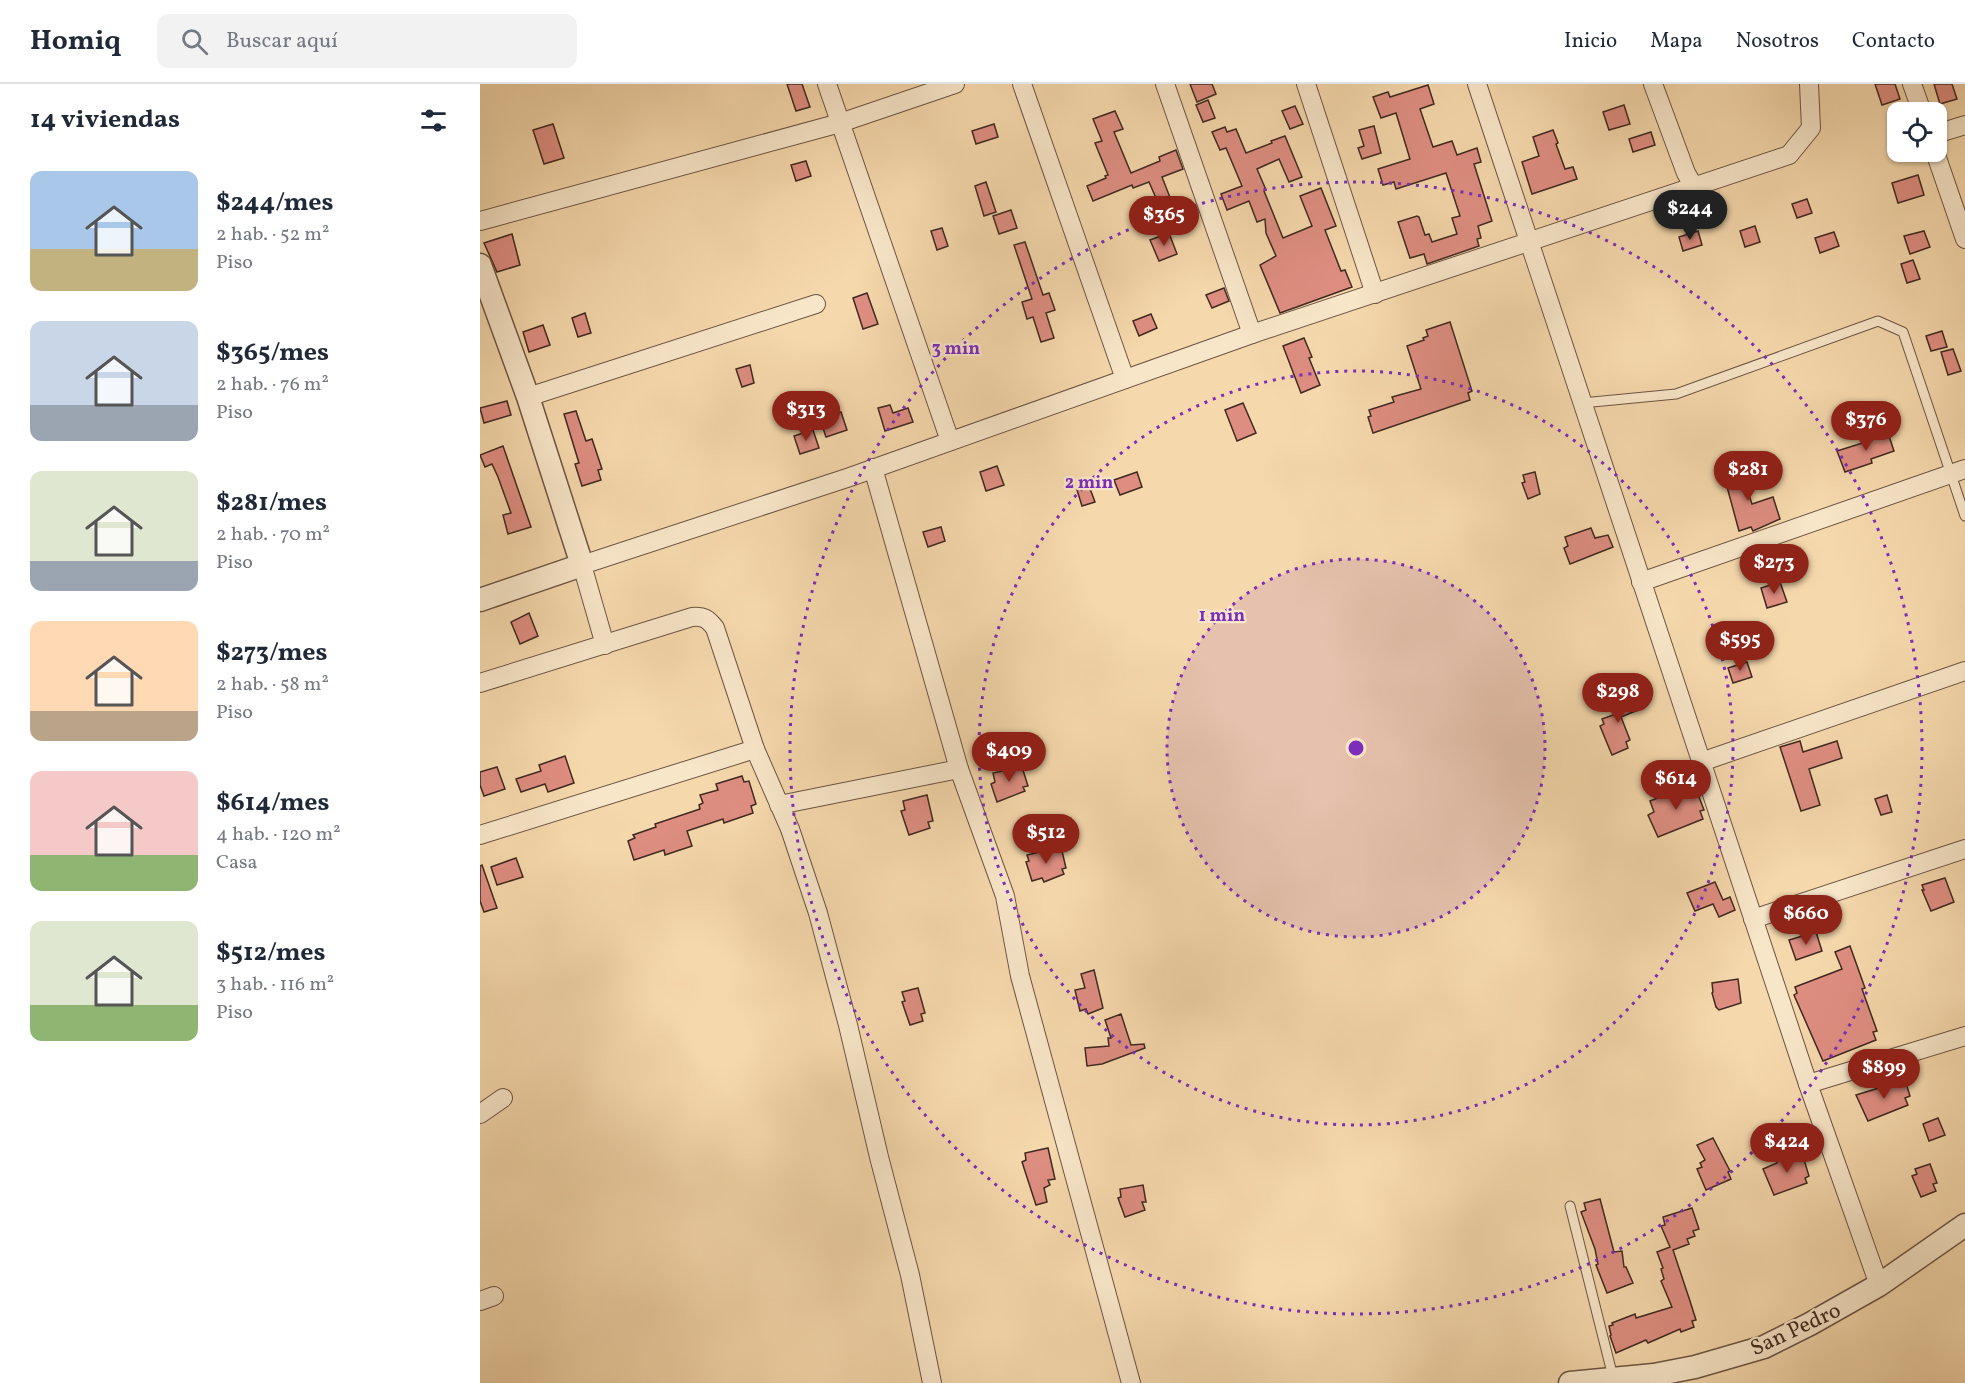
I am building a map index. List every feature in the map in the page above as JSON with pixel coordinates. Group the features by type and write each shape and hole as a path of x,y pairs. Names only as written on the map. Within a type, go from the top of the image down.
{"street":[{"path":"827,84 950,441"},
{"path":"480,221 840,123 955,84"},
{"path":"1022,84 1125,379"},
{"path":"1165,84 1252,334"},
{"path":"1306,84 1375,294"},
{"path":"1477,84 1808,1084 1879,1285"},
{"path":"1653,84 1686,173 1694,187"},
{"path":"480,600 873,468 1252,334 1790,155 1811,128 1809,84"},
{"path":"1912,84 1918,102"},
{"path":"1947,131 1965,125"},
{"path":"1938,162 1965,239"},
{"path":"480,265 528,397 605,645"},
{"path":"528,397 816,304"},
{"path":"873,468 959,769 1005,896 1020,976 1131,1383"},
{"path":"1641,582 1958,471"},
{"path":"480,683 692,617 701,616 715,628 755,749 804,868 848,1025 910,1275 932,1383"},
{"path":"1701,762 1965,671"},
{"path":"480,835 755,749"},
{"path":"779,805 959,769"},
{"path":"1754,919 1965,849"},
{"path":"1808,1084 1965,1036"},
{"path":"480,1114 503,1098"},
{"name":"San Pedro","path":"1570,1383 1654,1375 1695,1367 1764,1347 1879,1285 1965,1226"}],"lane":[{"path":"1582,403 1676,394 1878,321 1904,332 1958,471 1965,516"},
{"path":"1570,1206 1614,1380"}],"building":[{"path":"787,84 802,84 810,107 796,111"},
{"path":"1190,84 1212,84 1216,94 1197,102"},
{"path":"1875,84 1895,84 1900,99 1882,105"},
{"path":"1934,84 1952,84 1957,99 1939,102"},
{"path":"1428,85 1434,104 1420,109 1433,147 1452,141 1457,155 1477,148 1481,162 1474,164 1492,221 1478,226 1481,238 1477,239 1479,246 1427,264 1424,254 1410,258 1398,222 1419,217 1425,235 1429,234 1432,242 1457,234 1452,218 1460,216 1446,173 1396,189 1394,182 1383,185 1378,169 1410,159 1396,113 1381,118 1373,97 1388,92 1390,97"},
{"path":"1208,100 1215,118 1203,122 1196,105"},
{"path":"1624,105 1630,124 1609,130 1603,112"},
{"path":"1295,106 1303,124 1290,129 1282,111"},
{"path":"1115,111 1123,129 1114,132 1131,173 1160,161 1159,157 1176,150 1183,169 1162,177 1171,200 1159,205 1149,182 1133,188 1132,185 1093,201 1087,186 1108,175 1095,143 1102,141 1093,119"},
{"path":"553,124 564,158 544,164 533,130"},
{"path":"994,124 998,137 976,144 972,131"},
{"path":"1374,126 1381,153 1362,159 1358,148 1364,146 1359,130"},
{"path":"1225,127 1227,132 1236,129 1246,153 1285,136 1302,177 1289,182 1279,159 1257,169 1283,238 1312,226 1300,196 1321,188 1336,226 1325,230 1341,271 1345,270 1352,287 1280,313 1260,265 1276,256 1266,233 1265,219 1257,222 1249,201 1227,210 1221,194 1242,186 1226,148 1220,150 1212,132"},
{"path":"1553,130 1565,169 1573,167 1577,179 1532,194 1522,162 1539,156 1533,137"},
{"path":"1651,132 1655,145 1633,152 1629,139"},
{"path":"806,161 811,176 796,181 791,165"},
{"path":"1918,175 1924,195 1898,203 1892,183"},
{"path":"986,182 996,212 984,216 975,186"},
{"path":"1807,199 1812,213 1797,218 1792,204"},
{"path":"1179,207 1185,220 1171,226 1165,213"},
{"path":"1011,210 1017,228 999,234 993,216"},
{"path":"1755,226 1760,242 1745,247 1740,231"},
{"path":"942,228 948,246 937,250 931,231"},
{"path":"1698,231 1702,245 1683,251 1679,237"},
{"path":"1924,231 1930,247 1910,254 1904,236"},
{"path":"1834,232 1839,246 1820,253 1815,238"},
{"path":"1169,233 1177,254 1159,261 1150,240"},
{"path":"512,234 520,265 497,272 484,243"},
{"path":"1025,242 1043,295 1049,293 1055,310 1046,313 1054,338 1041,342 1033,317 1027,319 1022,302 1032,299 1014,245"},
{"path":"1913,260 1920,279 1907,283 1901,264"},
{"path":"1224,288 1229,301 1212,308 1206,295"},
{"path":"867,293 878,324 863,329 853,298"},
{"path":"585,313 591,333 578,337 572,318"},
{"path":"1151,314 1157,328 1139,336 1133,321"},
{"path":"1450,322 1472,391 1468,393 1470,400 1373,433 1368,417 1371,416 1369,410 1394,402 1392,397 1421,389 1407,346 1424,340 1423,338 1428,336 1426,330"},
{"path":"543,325 550,345 529,352 523,332"},
{"path":"1942,331 1947,347 1931,351 1926,336"},
{"path":"1304,338 1320,385 1301,393 1283,346"},
{"path":"1953,349 1961,371 1948,375 1941,352"},
{"path":"750,365 754,383 742,387 736,369"},
{"path":"507,401 511,415 484,423 480,408"},
{"path":"1243,403 1256,433 1237,441 1225,410"},
{"path":"890,405 893,413 908,408 913,422 885,431 878,408"},
{"path":"576,411 586,441 592,439 602,469 598,470 601,480 582,486 575,464 579,463 564,414"},
{"path":"841,412 847,430 826,437 820,419"},
{"path":"813,430 819,448 800,454 794,436"},
{"path":"1887,430 1894,451 1871,459 1872,463 1845,472 1837,451 1872,440 1871,436"},
{"path":"503,446 531,527 508,534 503,515 511,513 492,464 485,467 480,455"},
{"path":"1749,464 1753,477 1744,480 1752,504 1773,497 1780,519 1753,531 1751,527 1739,531 1723,472"},
{"path":"997,466 1004,485 986,491 980,472"},
{"path":"1137,472 1142,487 1120,495 1114,480"},
{"path":"1535,472 1540,494 1528,499 1522,483 1525,482 1523,475"},
{"path":"1089,486 1095,502 1082,506 1077,490"},
{"path":"941,527 945,541 928,547 923,532"},
{"path":"1591,528 1595,538 1608,535 1613,547 1570,564 1564,548 1568,546 1565,537"},
{"path":"1780,582 1787,602 1767,608 1761,588"},
{"path":"529,613 538,636 520,644 511,622"},
{"path":"1747,662 1752,677 1733,683 1728,668"},
{"path":"1631,693 1638,710 1621,717 1630,740 1626,742 1628,748 1612,755 1600,726 1604,724 1602,719 1616,714 1611,701"},
{"path":"1800,741 1803,752 1837,741 1842,758 1809,769 1820,805 1801,811 1780,747"},
{"path":"565,756 574,783 548,792 545,784 521,792 516,779 541,771 539,765"},
{"path":"497,767 505,789 484,796 480,785 480,772"},
{"path":"1022,767 1028,786 1023,787 1025,791 997,802 991,784 995,782 993,773"},
{"path":"742,776 744,782 749,781 756,804 751,806 753,813 724,823 723,819 687,831 692,846 665,855 664,850 634,860 628,841 635,838 633,835 656,827 655,824 700,809 699,805 703,803 700,795 718,790 716,784"},
{"path":"1694,784 1704,810 1700,811 1703,819 1658,837 1648,815 1654,812 1650,801"},
{"path":"927,795 933,821 928,822 930,828 909,835 901,811 905,810 903,801"},
{"path":"1887,795 1892,812 1881,815 1875,799"},
{"path":"1061,847 1066,868 1062,869 1064,874 1044,882 1042,878 1032,881 1026,862 1029,861 1027,855"},
{"path":"516,858 523,877 497,885 491,867"},
{"path":"482,865 497,908 484,912 480,901 480,866"},
{"path":"1945,878 1954,902 1931,911 1922,885"},
{"path":"1715,882 1723,900 1730,897 1735,910 1719,917 1713,904 1695,911 1687,893"},
{"path":"1816,932 1822,951 1796,960 1789,940"},
{"path":"1850,946 1877,1031 1873,1032 1876,1040 1823,1061 1794,995 1797,993 1795,987 1842,969 1835,952"},
{"path":"1094,970 1103,1008 1088,1014 1086,1009 1080,1011 1075,990 1085,988 1081,974"},
{"path":"1738,979 1741,1003 1719,1010 1712,993 1712,983"},
{"path":"918,988 925,1013 921,1014 923,1021 910,1025 902,1002 905,1001 902,992"},
{"path":"1121,1014 1131,1045 1144,1044 1145,1048 1102,1064 1087,1066 1085,1048 1109,1046 1108,1038 1111,1038 1105,1020"},
{"path":"1905,1080 1910,1096 1905,1098 1908,1105 1868,1121 1856,1095"},
{"path":"1938,1118 1945,1135 1929,1141 1923,1124"},
{"path":"1713,1138 1730,1171 1728,1172 1731,1179 1706,1190 1697,1169 1702,1167 1700,1163 1705,1160 1697,1145"},
{"path":"1048,1148 1055,1179 1048,1180 1050,1185 1044,1188 1047,1202 1036,1205 1022,1162 1026,1160 1025,1153"},
{"path":"1802,1153 1809,1176 1805,1178 1807,1183 1774,1195 1763,1169 1777,1161"},
{"path":"1930,1164 1937,1183 1933,1184 1936,1191 1921,1197 1912,1176 1917,1174 1915,1169"},
{"path":"1143,1185 1146,1202 1142,1202 1145,1210 1125,1217 1118,1198 1121,1197 1120,1189"},
{"path":"1600,1199 1614,1252 1622,1251 1624,1267 1633,1283 1607,1293 1596,1265 1598,1264 1595,1249 1581,1212 1586,1210 1584,1203"},
{"path":"1692,1208 1699,1229 1693,1231 1695,1236 1687,1239 1689,1244 1673,1250 1696,1320 1692,1321 1694,1327 1681,1332 1680,1329 1648,1343 1646,1340 1616,1353 1610,1336 1609,1326 1613,1325 1612,1323 1635,1314 1636,1318 1672,1307 1661,1281 1664,1279 1661,1269 1663,1268 1657,1252 1670,1247 1661,1226 1665,1225 1663,1217"}]}
